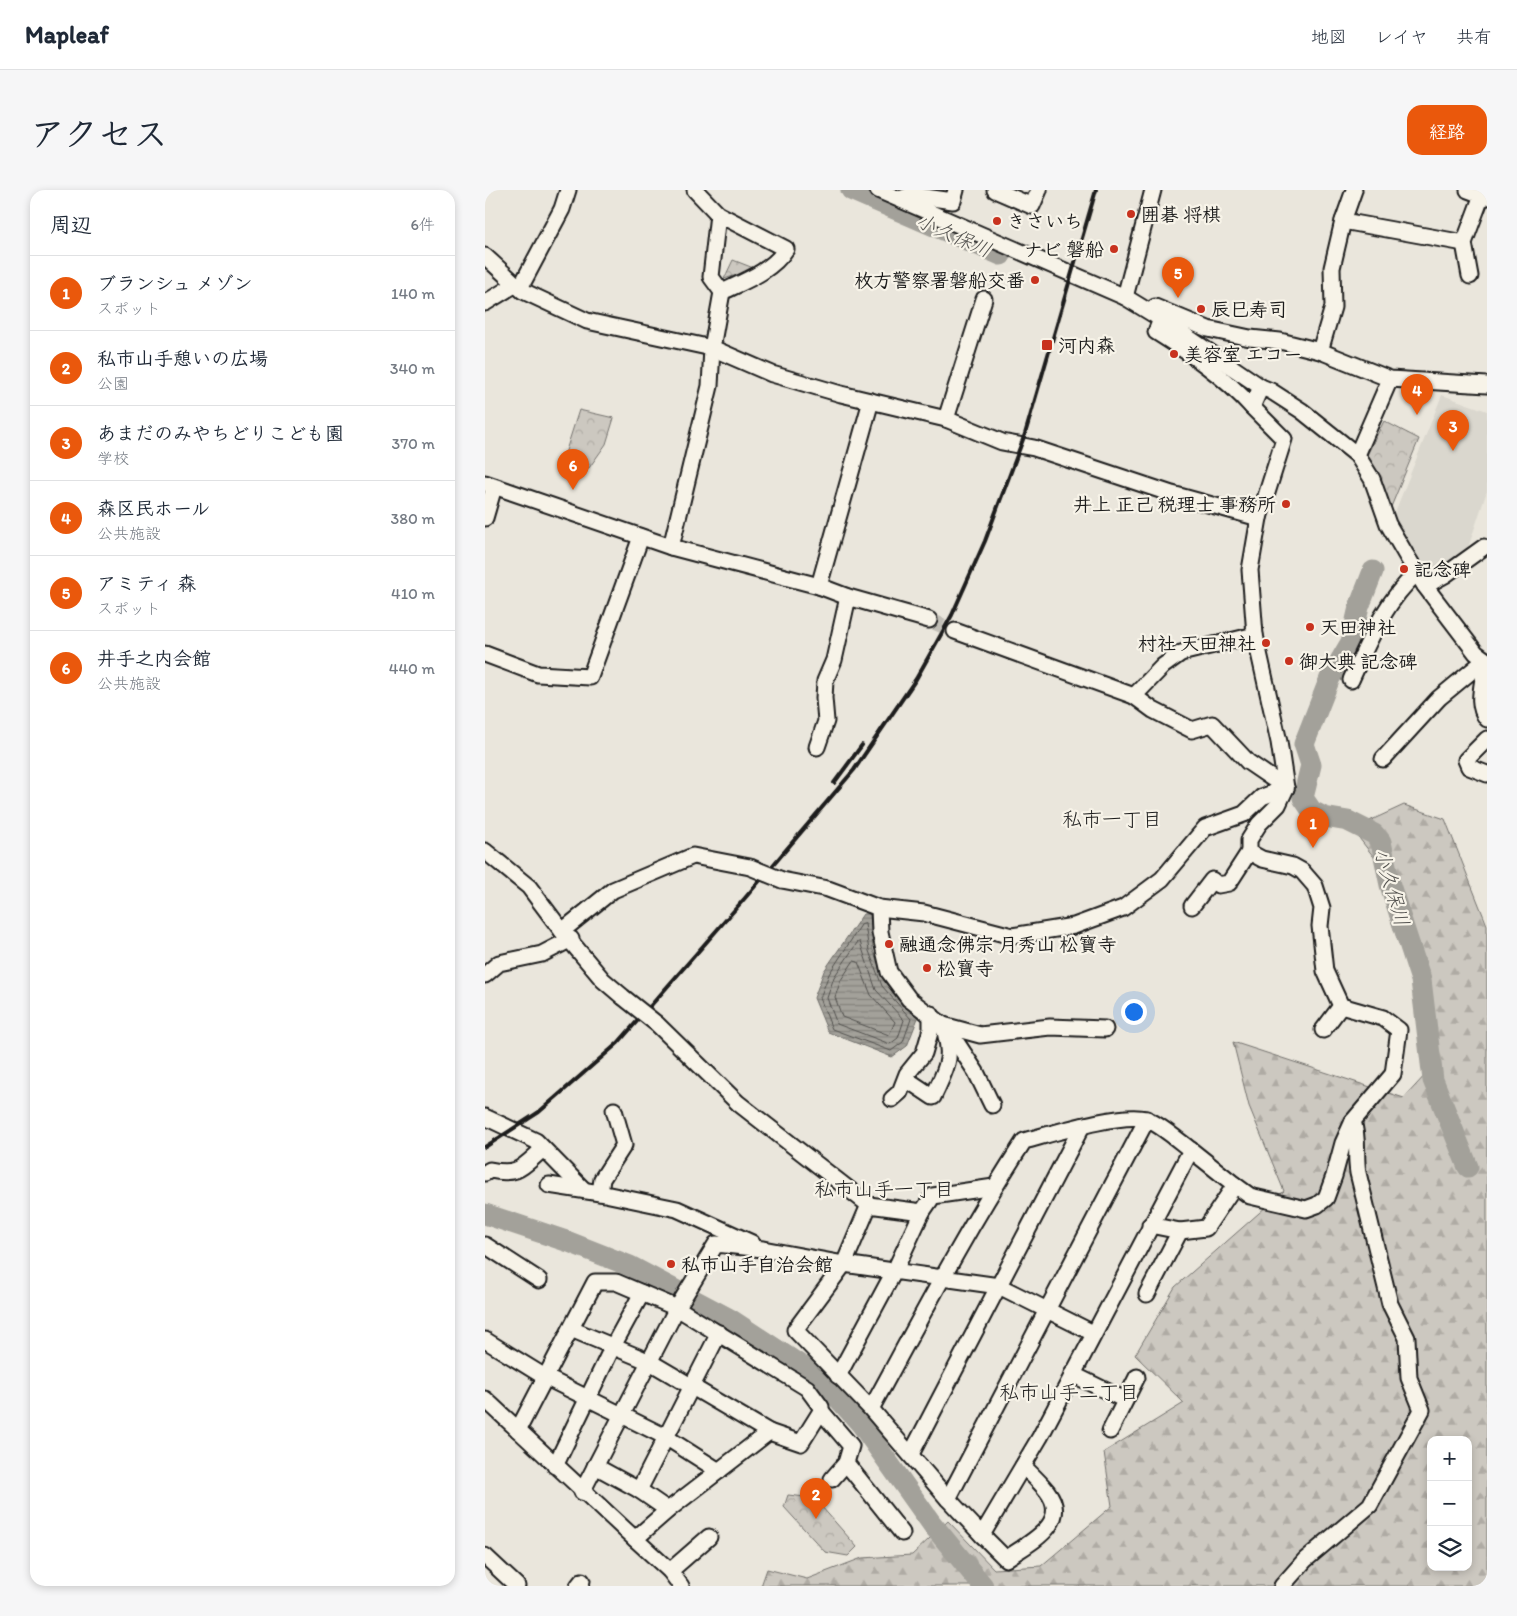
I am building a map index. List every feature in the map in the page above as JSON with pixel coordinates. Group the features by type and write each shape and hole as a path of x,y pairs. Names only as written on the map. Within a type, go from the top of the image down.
{"street":[{"path":"485,303 518,286 559,215 568,190"},
{"path":"695,190 718,214 786,249 780,259 755,276 722,292"},
{"path":"878,190 953,201 956,190"},
{"path":"995,190 1032,206 1039,190"},
{"path":"1125,297 1153,190"},
{"path":"1320,351 1333,307 1332,268 1343,221 1355,190"},
{"path":"898,194 1125,297 1161,319 1261,387 1271,391 1302,411 1357,456 1372,479 1388,524 1421,579 1476,653 1486,661"},
{"path":"1470,276 1464,243 1479,194"},
{"path":"671,546 710,386 712,348 722,292 711,277 718,214"},
{"path":"1343,221 1464,243"},
{"path":"485,256 518,286 587,321 712,348 772,374 946,419 1002,442 1034,448 1172,494 1259,518"},
{"path":"946,419 984,299"},
{"path":"1142,307 1152,306 1208,329 1249,338 1280,341 1320,351 1390,379 1487,385"},
{"path":"1161,319 1156,332 1199,359 1234,387 1284,439 1259,518 1250,570 1255,635 1279,742 1286,788 1278,805 1259,824 1249,840 1249,852 1229,883 1218,885 1212,880 1192,906"},
{"path":"1357,456 1390,379"},
{"path":"1252,407 1261,387"},
{"path":"819,586 871,401"},
{"path":"485,518 490,485 641,537 819,586 847,597 929,620"},
{"path":"485,654 538,674 591,677 641,537"},
{"path":"1351,680 1372,633 1400,588 1421,579 1445,575 1484,547"},
{"path":"817,747 826,721 825,681 834,660 847,597"},
{"path":"955,630 1134,696 1153,710 1192,730 1212,724 1248,762 1286,788"},
{"path":"1134,696 1163,666 1181,653 1255,635"},
{"path":"1486,661 1485,677 1479,702 1481,712 1487,719"},
{"path":"1383,759 1439,698 1486,661"},
{"path":"1487,739 1466,760 1469,767 1487,774"},
{"path":"485,974 499,964 542,954 566,935 613,890 693,856 750,867 782,880 828,889 879,908 923,913 1012,936 1074,926 1123,908 1163,879 1205,828 1244,814 1262,797 1286,788"},
{"path":"485,852 529,887 603,980 657,1024 737,1104 869,1205 922,1212"},
{"path":"1249,852 1262,859 1293,866 1301,871 1315,886 1322,908 1320,926 1325,970 1341,1006"},
{"path":"879,908 880,932 889,972 909,999 931,1014 944,1026 960,1046 992,1105"},
{"path":"1323,1030 1341,1006"},
{"path":"871,1409 994,1187 1024,1141 1082,1126 1134,1117 1147,1119 1191,1150 1250,1196 1306,1209 1317,1205 1326,1198 1343,1143 1353,1121 1393,1074 1399,1030 1383,1018 1341,1006"},
{"path":"892,1099 900,1092 907,1074 924,1053 931,1029 931,1014"},
{"path":"944,1026 980,1035 1050,1027 1105,1029"},
{"path":"906,1079 933,1097 949,1062 950,1047 944,1026"},
{"path":"600,1193 602,1179 624,1145 614,1110"},
{"path":"485,1117 535,1141 584,1190"},
{"path":"947,1499 1048,1311 1147,1119"},
{"path":"1282,1586 1305,1560 1370,1505 1422,1410 1409,1378 1407,1338 1390,1304 1356,1160 1358,1138 1353,1121"},
{"path":"911,1454 1082,1126"},
{"path":"485,1173 490,1170 508,1173 518,1171 543,1149"},
{"path":"982,1535 1023,1466 1191,1150"},
{"path":"549,1185 600,1193 677,1209 763,1249"},
{"path":"1150,1225 1180,1231 1205,1228 1235,1185"},
{"path":"838,1376 895,1270 922,1212 933,1196 994,1187"},
{"path":"869,1205 844,1264 795,1330 871,1409 911,1454 947,1499 1006,1559 1051,1527 1055,1514 1049,1493 1023,1466"},
{"path":"1147,1294 1180,1231"},
{"path":"582,1492 621,1415 651,1362 677,1308 716,1244 763,1249 844,1264 999,1286 1093,1333"},
{"path":"485,1245 539,1280"},
{"path":"518,1430 595,1282 616,1282 677,1308 719,1332 807,1388 821,1407 821,1411 851,1446 846,1463 832,1479"},
{"path":"555,1466 613,1346 642,1293"},
{"path":"571,1329 651,1362 769,1432 801,1443 821,1411"},
{"path":"639,1490 664,1436 719,1332"},
{"path":"485,1340 545,1377 664,1436 719,1471"},
{"path":"1072,1374 1125,1400"},
{"path":"1110,1431 1137,1377"},
{"path":"485,1399 582,1492 670,1571 681,1586"},
{"path":"635,1539 667,1510 769,1432"},
{"path":"846,1463 902,1532"},
{"path":"595,1466 639,1490 667,1510"},
{"path":"670,1571 709,1537"},
{"path":"485,1556 517,1586"}],"shaded area":[{"path":"1442,395 1487,411 1487,491 1467,551 1437,572 1421,567 1393,517"}],"green space":[{"path":"733,260 756,269 724,279"},
{"path":"579,410 614,418 606,444 589,468 563,460"},
{"path":"1384,421 1419,439 1391,507 1367,455"},
{"path":"1404,805 1445,819 1487,925 1487,1586 761,1586 767,1569 807,1579 862,1558 912,1555 948,1521 994,1569 1041,1566 1112,1506 1104,1452 1184,1403 1135,1355 1175,1287 1284,1191 1249,1106 1233,1042 1404,1098 1439,1060 1391,920 1377,861 1352,829"},
{"path":"788,1495 814,1498 857,1547 848,1556 825,1552 784,1507"}],"water":[{"path":"863,914 870,914 873,950 886,984 918,1018 907,1046 892,1057 828,1032 814,998 824,971"}],"waterway":[{"name":"小久保川","path":"851,190 1001,255"},
{"name":"小久保川","path":"1373,571 1359,607 1351,642 1330,678 1304,744 1311,765 1303,798 1312,811 1324,817 1348,821 1374,834 1381,842 1390,885 1421,980 1433,1080 1468,1167"},
{"path":"485,1214 569,1242 630,1266 730,1319 820,1378 861,1424 932,1524 983,1586"}],"tunnel":[{"path":"929,620 955,631"}],"railway":[{"path":"485,1147 539,1112 618,1043 854,770 916,679 952,615 985,541 1025,434 1096,190"},
{"path":"834,783 862,745"}],"place":[{"name":"囲碁 将棋","path":"1131,214"},
{"name":"きさいち","path":"997,221"},
{"name":"ナビ 磐船","path":"1114,249"},
{"name":"枚方警察署磐船交番","path":"1035,280"},
{"name":"アミティ 森","path":"1178,298"},
{"name":"辰巳寿司","path":"1201,309"},
{"name":"河内森","path":"1047,345"},
{"name":"美容室 エコー","path":"1174,354"},
{"name":"森区民ホール","path":"1417,415"},
{"name":"あまだのみやちどりこども園","path":"1453,451"},
{"name":"井手之内会館","path":"573,490"},
{"name":"井上 正己 税理士 事務所","path":"1286,504"},
{"name":"記念碑","path":"1404,569"},
{"name":"天田神社","path":"1310,627"},
{"name":"村社 天田神社","path":"1266,643"},
{"name":"御大典 記念碑","path":"1289,661"},
{"name":"ブランシュ メゾン","path":"1313,848"},
{"name":"融通念佛宗 月秀山 松寶寺","path":"889,944"},
{"name":"松寶寺","path":"927,968"},
{"name":"私市山手自治会館","path":"671,1264"},
{"name":"私市山手憩いの広場","path":"816,1519"}],"district":[{"name":"私市一丁目","path":"1112,819"},
{"name":"私市山手一丁目","path":"884,1189"},
{"name":"私市山手二丁目","path":"1069,1392"}]}
